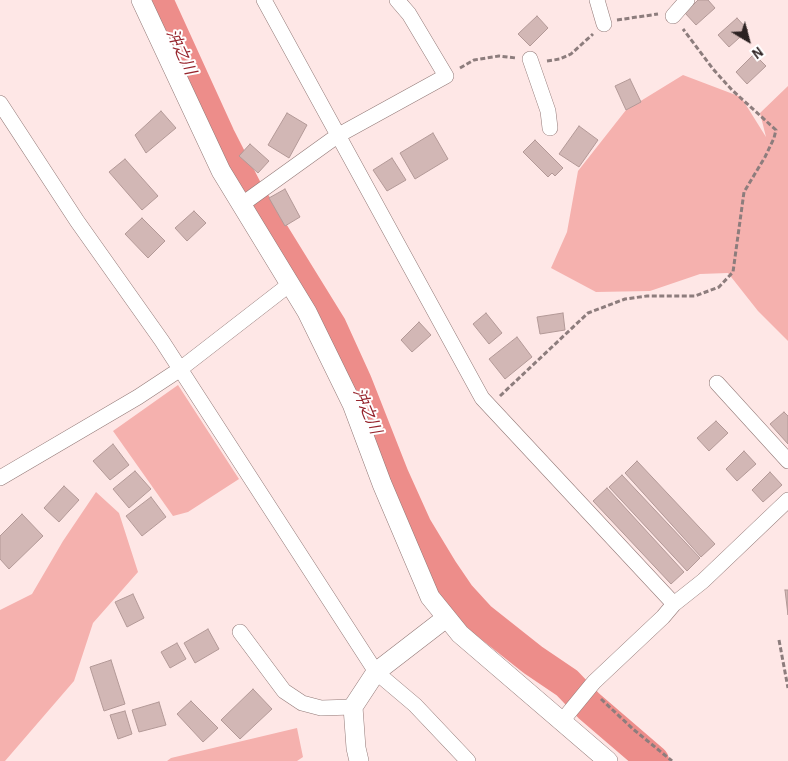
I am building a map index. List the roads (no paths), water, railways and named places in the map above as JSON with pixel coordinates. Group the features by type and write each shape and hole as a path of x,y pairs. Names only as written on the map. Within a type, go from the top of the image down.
{"street":[{"path":"141,0 221,170 307,312 352,404 382,484 430,597 460,634 482,655 562,720 608,761"},
{"path":"264,0 482,398 674,604"},
{"path":"241,205 337,136 446,76 409,14 397,0"},
{"path":"597,0 604,24"},
{"path":"673,16 687,0"},
{"path":"530,59 548,111 550,128"},
{"path":"0,103 77,221 162,341 376,672 415,705 468,761"},
{"path":"0,478 179,370 290,284"},
{"path":"717,383 788,461"},
{"path":"562,720 590,688 674,604 703,581 788,500"},
{"path":"359,761 356,748 353,707 376,672 446,618"},
{"path":"240,632 284,691 302,703 321,708 353,707"}],"waterway":[{"name":"沖之川","path":"157,0 219,136 247,191 331,327 416,527 442,570 459,595 480,618 533,660 567,683 589,706 653,761"}]}
